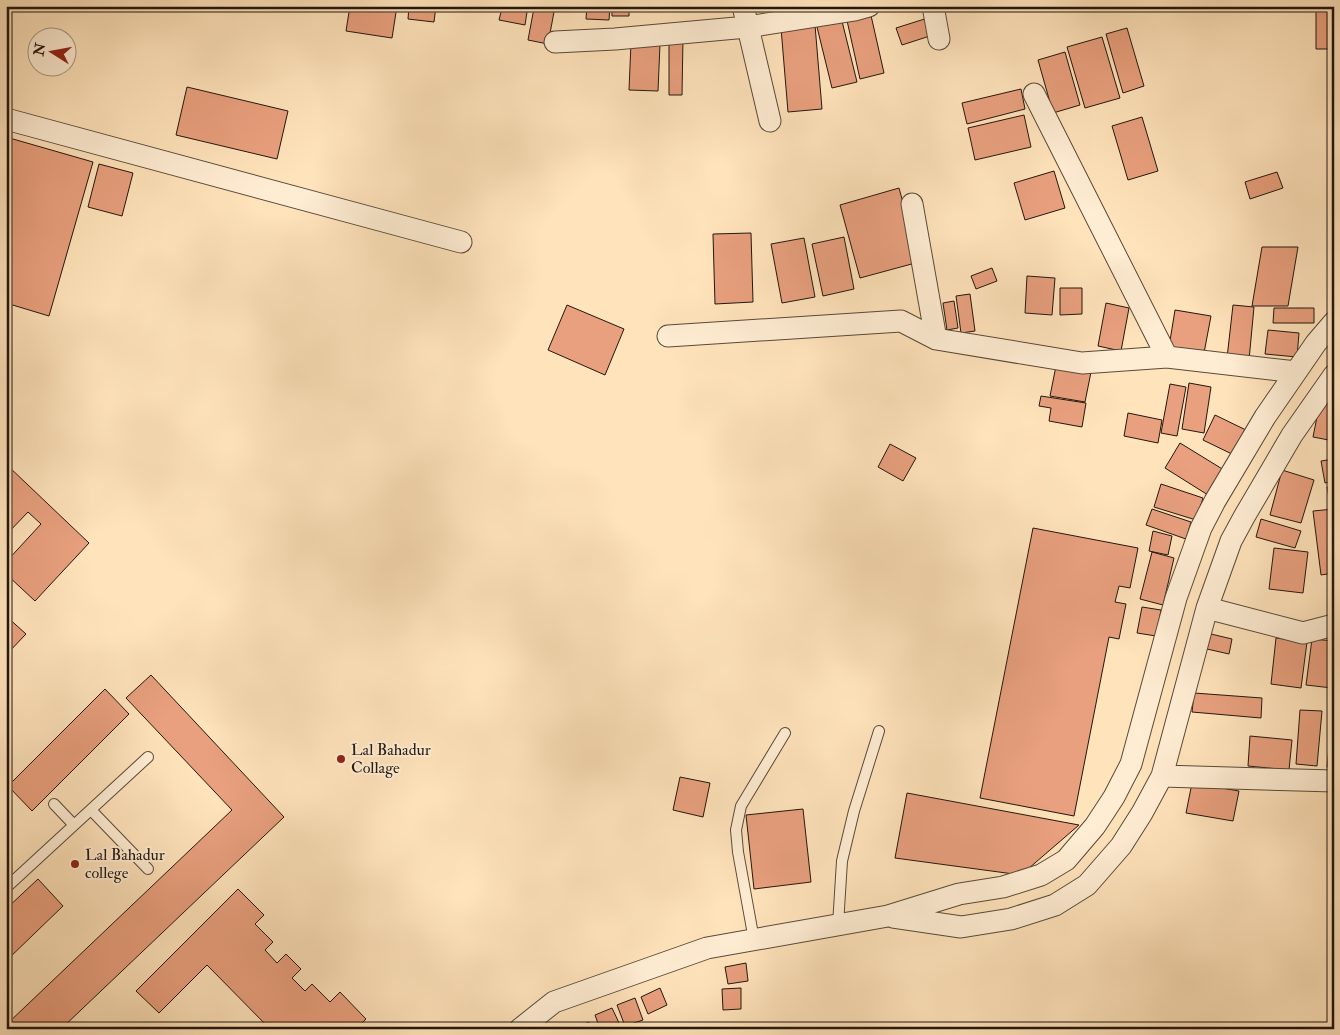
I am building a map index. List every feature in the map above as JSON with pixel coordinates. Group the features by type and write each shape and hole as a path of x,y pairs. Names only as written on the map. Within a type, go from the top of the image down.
{"street":[{"path":"743,6 770,121"},
{"path":"556,42 747,28 870,6"},
{"path":"933,6 939,39"},
{"path":"1034,94 1167,357"},
{"path":"6,118 461,242"},
{"path":"912,204 936,339"},
{"path":"668,336 901,321 936,339 1082,363 1167,357 1296,372"},
{"path":"520,1029 554,1002 707,948 888,916 959,894 1003,887 1041,875 1066,860 1094,826 1114,797 1131,764 1176,598 1201,528 1265,417 1316,343 1334,322"},
{"path":"888,916 962,927 1011,919 1055,905 1087,885 1121,846 1162,776 1207,608 1231,542 1292,435 1334,375"},
{"path":"1207,608 1303,633 1334,625"},
{"path":"1162,776 1334,780"}],"lane":[{"path":"838,925 842,861 854,811 879,731"},
{"path":"754,940 738,852 736,830 741,806 785,733"},
{"path":"6,886 9,886 148,757"},
{"path":"54,804 74,825"},
{"path":"90,810 148,869"}],"building":[{"path":"350,6 397,6 392,38 346,31"},
{"path":"409,6 436,6 434,22 408,19"},
{"path":"492,6 510,6 510,8 527,12 525,25 499,20 502,8"},
{"path":"587,6 610,6 609,20 586,19"},
{"path":"612,6 629,6 629,16 612,16"},
{"path":"1316,6 1331,6 1331,49 1316,49"},
{"path":"534,8 554,12 548,44 528,40"},
{"path":"870,11 884,73 860,79 846,16"},
{"path":"841,17 857,82 832,88 816,23"},
{"path":"931,17 936,34 902,45 896,28"},
{"path":"815,25 822,109 788,112 781,28"},
{"path":"1127,28 1144,86 1123,93 1106,34"},
{"path":"669,37 683,37 682,95 669,95"},
{"path":"1102,37 1120,98 1085,108 1067,47"},
{"path":"631,43 660,44 658,91 629,90"},
{"path":"1065,52 1080,105 1053,113 1038,60"},
{"path":"187,87 288,111 277,159 176,135"},
{"path":"1021,89 1025,109 967,124 962,103"},
{"path":"1024,115 1031,147 975,160 968,128"},
{"path":"1142,117 1158,171 1128,180 1112,126"},
{"path":"6,137 93,162 49,316 6,303"},
{"path":"99,164 133,173 122,216 88,207"},
{"path":"1054,171 1065,208 1025,220 1014,183"},
{"path":"1277,172 1283,188 1250,199 1245,182"},
{"path":"899,188 919,262 860,278 840,205"},
{"path":"751,233 753,302 715,304 713,234"},
{"path":"844,237 854,289 823,296 812,244"},
{"path":"804,238 815,297 782,303 771,244"},
{"path":"1262,247 1298,247 1288,306 1252,306"},
{"path":"992,268 997,281 976,289 971,276"},
{"path":"1027,276 1055,278 1052,315 1025,313"},
{"path":"1060,288 1082,288 1082,314 1060,315"},
{"path":"970,294 975,331 961,333 956,296"},
{"path":"954,301 958,328 947,330 943,303"},
{"path":"1106,303 1129,308 1121,351 1098,346"},
{"path":"567,305 624,329 605,375 548,350"},
{"path":"1233,305 1254,307 1249,360 1227,358"},
{"path":"1274,308 1314,308 1314,323 1273,323"},
{"path":"1175,310 1211,316 1204,353 1169,347"},
{"path":"1268,330 1299,333 1297,357 1265,354"},
{"path":"1056,366 1091,372 1085,402 1050,396"},
{"path":"1189,383 1211,387 1204,433 1182,429"},
{"path":"1170,384 1186,387 1177,436 1161,433"},
{"path":"1041,396 1086,403 1082,427 1049,421 1051,408 1039,406"},
{"path":"1320,402 1334,405 1334,441 1313,437"},
{"path":"1128,413 1162,420 1158,443 1124,436"},
{"path":"1215,415 1248,431 1236,456 1203,440"},
{"path":"1180,443 1224,470 1208,495 1165,468"},
{"path":"890,444 916,458 903,481 878,467"},
{"path":"1334,459 1334,481 1325,483 1321,461"},
{"path":"7,465 89,543 35,601 6,574 6,562 41,524 28,512 6,535"},
{"path":"1282,470 1314,480 1301,523 1270,515"},
{"path":"1161,484 1203,498 1196,520 1154,507"},
{"path":"1334,486 1334,505 1330,505 1327,487"},
{"path":"1152,509 1191,522 1186,539 1146,525"},
{"path":"1334,509 1334,573 1321,575 1313,511"},
{"path":"1261,519 1301,531 1295,548 1256,537"},
{"path":"1033,528 1138,548 1130,588 1119,586 1115,602 1126,604 1119,639 1109,637 1074,816 980,798"},
{"path":"1153,531 1172,536 1168,555 1149,551"},
{"path":"1274,548 1308,552 1303,593 1269,589"},
{"path":"1152,552 1174,558 1163,605 1140,599"},
{"path":"1142,607 1161,610 1156,636 1137,633"},
{"path":"6,616 26,634 6,655"},
{"path":"1211,634 1232,639 1229,654 1207,649"},
{"path":"1276,638 1307,642 1301,688 1271,684"},
{"path":"1312,639 1334,641 1332,688 1306,685"},
{"path":"151,675 284,817 61,1029 6,1029 6,1025 232,810 126,698"},
{"path":"105,689 129,714 32,811 8,786"},
{"path":"1194,693 1262,698 1261,718 1192,712"},
{"path":"1334,697 1334,768 1327,767"},
{"path":"1300,710 1322,711 1317,766 1296,764"},
{"path":"1250,736 1292,740 1289,770 1248,766"},
{"path":"680,777 710,783 703,817 673,810"},
{"path":"1192,783 1239,791 1233,821 1186,813"},
{"path":"907,793 1079,825 1021,875 895,858"},
{"path":"803,809 811,882 754,889 746,815"},
{"path":"38,879 63,906 6,961 6,909"},
{"path":"238,889 264,915 255,924 273,942 265,950 277,963 286,954 301,969 292,978 305,991 312,984 330,1002 340,992 366,1019 356,1029 270,1029 207,965 159,1013 136,991"},
{"path":"746,963 748,981 728,984 725,967"},
{"path":"660,988 667,1005 648,1014 641,997"},
{"path":"741,988 741,1009 723,1010 722,989"},
{"path":"635,998 643,1020 625,1026 617,1005"},
{"path":"612,1008 620,1025 612,1029 600,1029 595,1015"},
{"path":"589,1022 591,1029 572,1028"}],"place":[{"name":"Lal Bahadur Collage","path":"341,759"},
{"name":"Lal Bahadur college","path":"75,864"}]}
